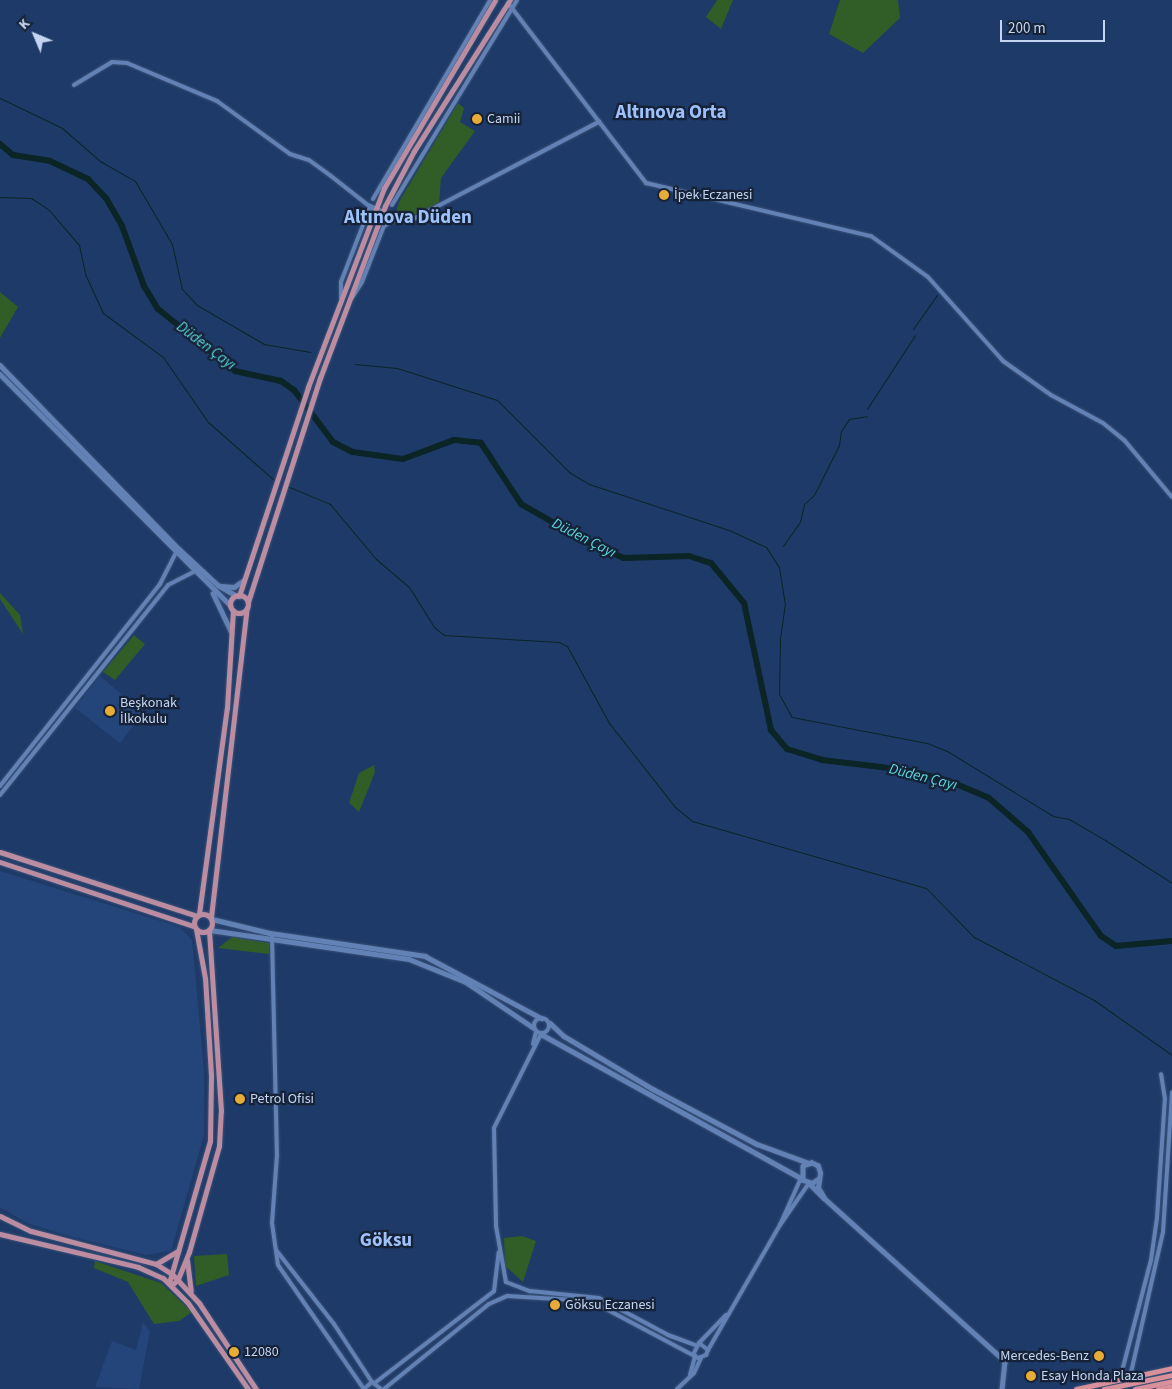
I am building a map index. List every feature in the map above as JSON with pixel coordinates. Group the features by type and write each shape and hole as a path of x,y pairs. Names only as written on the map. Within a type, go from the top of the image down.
{"highway":[{"path":"1076,1389 1172,1368"},
{"path":"1104,1389 1172,1375"},
{"path":"1135,1389 1172,1382"},
{"path":"1158,1389 1172,1386"}],"main road":[{"path":"495,0 509,4 400,175 382,213 347,303 316,392 247,605 209,930 221,1111 219,1146 187,1256 178,1279 170,1284 210,1141 211,1075 205,978 195,928 234,639 232,608 245,580 308,386 376,209 392,174 495,0"},
{"path":"0,365 100,470 218,585 238,596 247,605"},
{"path":"0,374 193,572 232,608 241,613 247,605"},
{"path":"218,585 234,587 245,580"},
{"path":"210,587 234,639"},
{"path":"0,852 198,915 270,933 425,956 550,1023 564,1036 653,1090 757,1144 819,1169 818,1179 824,1198"},
{"path":"0,862 195,928 272,937 381,954 439,969 466,982 538,1032 809,1183 1005,1361 1002,1389"},
{"path":"538,1032 541,1018"},
{"path":"538,1032 549,1031 550,1023"},
{"path":"801,1178 801,1169 808,1163"},
{"path":"809,1183 818,1179"},
{"path":"0,1216 31,1231 156,1264 172,1274 191,1292 256,1389"},
{"path":"0,1234 138,1267 170,1284 248,1389"},
{"path":"156,1264 180,1249"},
{"path":"187,1256 191,1292"}],"street":[{"path":"373,199 391,163 490,0"},
{"path":"392,205 410,171 509,4 516,0"},
{"path":"509,4 646,183 657,188 737,202 871,236 928,277 1003,361 1051,395 1103,423 1125,441 1172,497"},
{"path":"74,85 112,62 127,63 217,101 290,154 309,160 369,206 394,220"},
{"path":"347,303 362,282 384,226 394,220 415,218 599,122"},
{"path":"391,163 392,174"},
{"path":"400,175 410,171"},
{"path":"341,298 341,282 369,206"},
{"path":"382,213 401,219"},
{"path":"0,786 160,584 175,554"},
{"path":"0,795 168,585 193,572"},
{"path":"272,937 277,1155 272,1223 278,1265 364,1389 494,1291 499,1252 492,1164 494,1128 538,1032"},
{"path":"1120,1379 1151,1260 1157,1218 1165,1099 1161,1074"},
{"path":"1130,1377 1163,1232 1172,1092"},
{"path":"780,1225 801,1178"},
{"path":"677,1389 708,1350 726,1315 780,1225 809,1183"},
{"path":"276,1250 334,1324 374,1382 383,1389 502,1297 507,1296 591,1302 701,1358"},
{"path":"499,1252 508,1284 507,1296"},
{"path":"496,1284 508,1284 599,1298 668,1335 698,1344 708,1350"},
{"path":"494,1291 502,1297"},
{"path":"690,1375 698,1344 726,1315"}],"shaded area":[{"name":"Beşkonak İlkokulu","path":"100,676 144,713 120,743 75,708"},
{"path":"0,871 180,927 192,940 204,1071 204,1135 171,1251 146,1255 80,1239 29,1224 0,1207"},
{"path":"143,1322 150,1331 139,1389 95,1387 112,1341 136,1350"}],"green space":[{"path":"717,0 733,0 721,29 706,17"},
{"path":"840,0 898,0 900,18 863,53 829,34"},
{"path":"458,103 464,108 460,122 475,131 441,178 439,203 415,217 398,216 395,214 400,200"},
{"path":"0,292 18,307 0,338"},
{"path":"0,593 20,615 23,634 0,599"},
{"path":"134,635 145,644 115,680 103,672"},
{"path":"374,765 375,772 359,812 349,803 359,773"},
{"path":"232,937 269,943 269,954 218,948"},
{"path":"522,1236 536,1241 523,1282 505,1266 504,1238"},
{"path":"227,1254 229,1275 196,1286 194,1256"},
{"path":"95,1261 161,1283 192,1312 179,1321 154,1324 128,1282 94,1268"}],"waterway":[{"path":"0,98 62,128 100,161 135,181 172,244 182,289 197,305 264,344 310,352"},
{"name":"Düden Çayı","path":"0,144 13,155 50,161 88,179 106,198 122,226 144,286 158,309 235,371 281,381 294,390 333,442 353,452 403,459 454,440 481,443 521,504 587,542 624,558 689,556 711,563 744,603 771,730 787,749 822,760 906,770 949,781 989,798 1028,832 1101,936 1116,946 1172,941"},
{"path":"0,197 31,198 48,209 79,245 85,274 103,313 163,357 208,422 274,480"},
{"path":"913,329 937,295"},
{"path":"867,409 915,335"},
{"path":"355,364 397,368 497,400 569,472 589,484 729,530 766,547 779,567 785,603 780,638 779,694 792,717 927,743 947,751 1053,816 1069,819 1105,840 1172,883"},
{"path":"783,546 800,522 804,504 814,495 839,445 841,431 849,419 867,416"},
{"path":"287,486 330,504 376,559 409,587 434,627 444,635 559,642 567,646 609,723 675,807 692,821 926,888 974,937 1094,1000 1172,1055"}],"place":[{"name":"Camii","path":"477,119"},
{"name":"İpek Eczanesi","path":"664,195"},
{"name":"Beşkonak İlkokulu","path":"110,711"},
{"name":"Petrol Ofisi","path":"240,1099"},
{"name":"Göksu Eczanesi","path":"555,1305"},
{"name":"12080","path":"234,1352"},
{"name":"Mercedes-Benz","path":"1099,1356"},
{"name":"Esay Honda Plaza","path":"1031,1376"}],"district":[{"name":"Altınova Orta","path":"671,113"},
{"name":"Altınova Düden","path":"408,218"},
{"name":"Göksu","path":"386,1241"}]}
